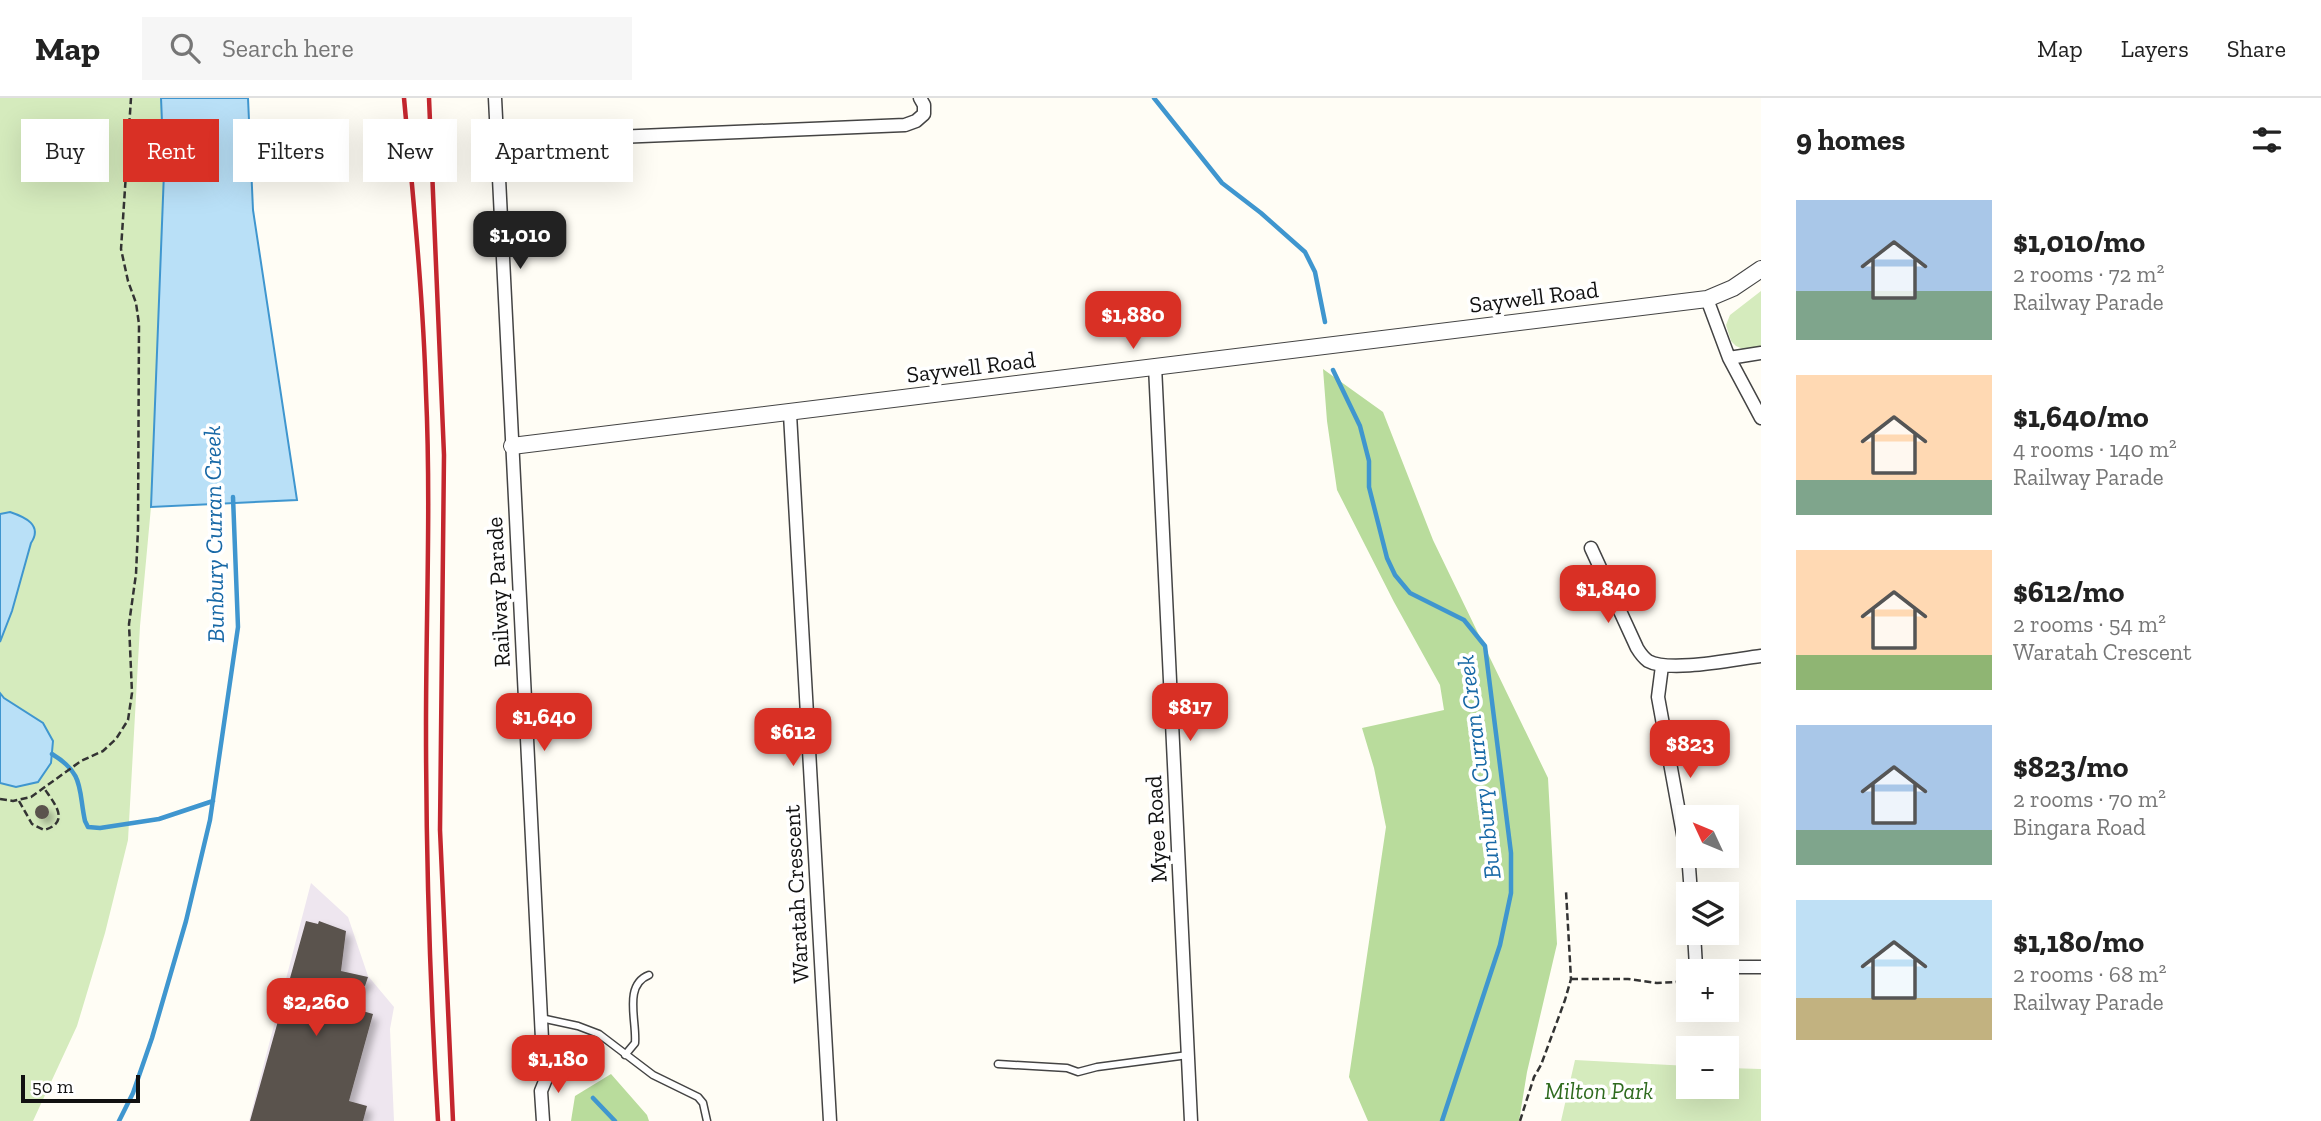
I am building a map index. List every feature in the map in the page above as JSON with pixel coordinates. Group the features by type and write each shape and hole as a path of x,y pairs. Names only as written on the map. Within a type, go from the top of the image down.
{"street":[{"name":"Railway Parade","path":"495,98 496,119"},
{"path":"633,136 905,125 924,114 924,105 919,98"},
{"name":"Railway Parade","path":"499,182 542,1039 552,1065 541,1090 543,1121"},
{"name":"Saywell Road","path":"512,446 790,414 1155,366 1706,299 1733,288 1761,269"},
{"path":"1706,299 1730,358 1761,418"},
{"path":"1730,358 1761,354"},
{"name":"Myee Road","path":"1155,366 1191,1121"},
{"name":"Waratah Crescent","path":"790,414 831,1121"},
{"path":"1591,548 1637,648 1646,660 1662,666 1683,666 1761,656"},
{"path":"1662,666 1658,697 1690,882"},
{"path":"1695,945 1696,967 1761,967"}],"lane":[{"path":"625,1055 635,1043 634,987 640,978 649,975"},
{"path":"541,1018 578,1026 599,1034 653,1075 698,1097 703,1103 707,1121"},
{"path":"998,1064 1068,1068 1078,1072 1188,1055"}],"path":[{"path":"0,799 18,800 31,797 76,764 103,751 116,739 128,720 132,693 129,624 136,574 138,529 139,324 121,249 131,98"},
{"path":"18,800 32,824 40,829 49,828 58,820 59,811 44,788"},
{"path":"1520,1121 1571,979 1566,891"},
{"path":"1571,979 1676,982"}],"shaded area":[{"path":"311,883 348,917 368,976 394,1007 390,1029 394,1121 249,1121"}],"green space":[{"path":"0,98 161,98 162,119 123,119 123,182 164,182 151,507 140,626 128,840 105,933 77,1026 33,1121 0,1121"},
{"path":"1761,291 1761,347 1743,349 1731,341 1726,325 1730,315"},
{"path":"1323,369 1383,412 1433,540 1548,778 1557,944 1527,1072 1519,1121 1368,1121 1349,1077 1386,827 1374,768 1362,728 1444,710 1440,685 1337,490"},
{"name":"Milton Park","path":"1575,1060 1676,1065 1676,1099 1739,1099 1739,1068 1761,1069 1761,1121 1561,1121"},
{"path":"611,1074 647,1115 649,1121 571,1121 575,1096"}],"water":[{"path":"161,98 248,98 249,119 233,119 233,182 252,182 253,210 297,500 151,507 164,182 219,182 219,119 162,119"},
{"path":"10,512 26,519 35,531 12,611 0,642 0,514"},
{"path":"0,693 43,723 53,741 51,763 38,782 16,787 0,783"}],"building":[{"path":"39,805 45,805 49,812 45,819 39,819 35,815 35,809"},
{"path":"306,921 318,924 319,921 346,931 341,971 368,977 365,986 358,985 352,1008 373,1014 349,1101 367,1106 363,1121 250,1121"}],"waterway":[{"name":"Bunburry Curran Creek","path":"1154,98 1222,183 1305,252 1315,272 1325,322"},
{"name":"Bunburry Curran Creek","path":"1333,370 1360,426 1369,461 1369,487 1387,558 1395,575 1410,593 1464,620 1485,646 1511,853 1511,893 1500,945 1442,1121"},
{"name":"Bunbury Curran Creek","path":"119,1121 133,1093 152,1038 186,921 210,820 238,627 233,497"},
{"path":"52,754 63,761 75,776 88,827 100,828 159,819 213,801"},
{"name":"Bunburry Curran Creek","path":"593,1098 615,1121"}],"railway":[{"path":"404,98 425,356 428,518 427,824 438,1121"},
{"path":"429,98 444,455 440,830 453,1121"}]}
